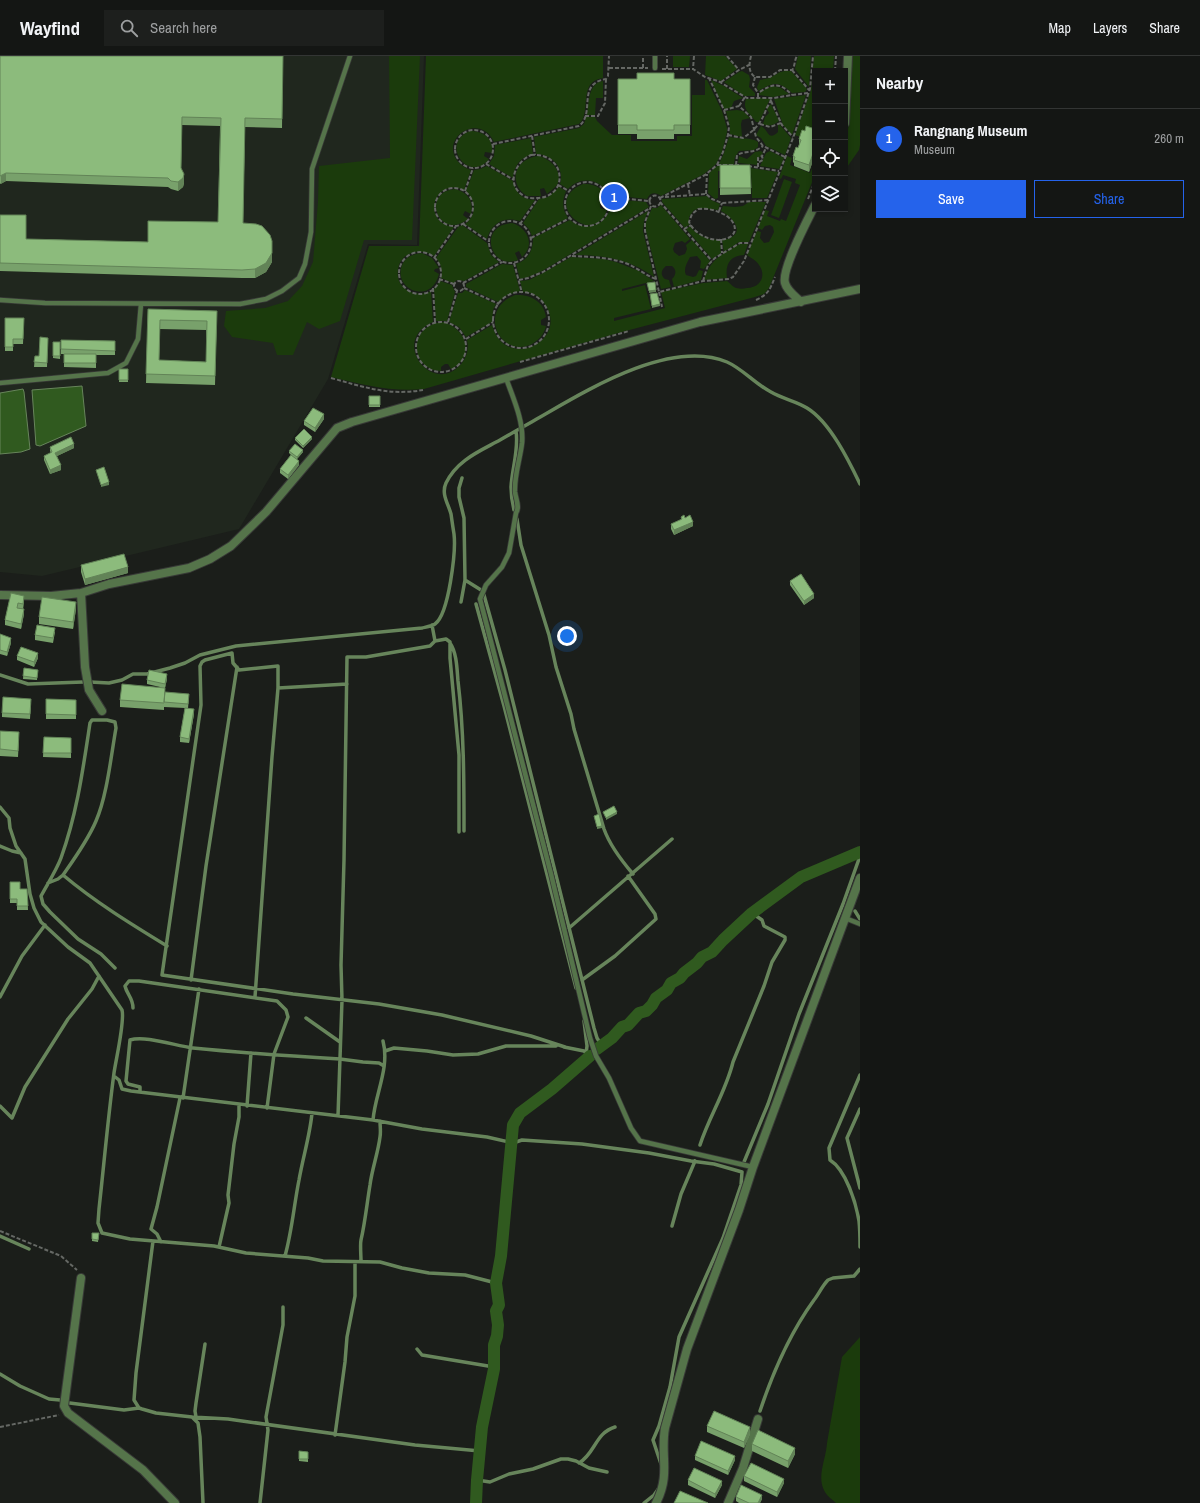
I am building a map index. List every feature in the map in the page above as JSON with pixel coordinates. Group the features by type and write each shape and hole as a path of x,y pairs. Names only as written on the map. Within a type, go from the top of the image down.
{"street":[{"path":"846,104 848,56"},
{"path":"801,302 790,291 785,283 787,265 812,211"},
{"path":"0,595 51,596 81,593 109,584 188,568 210,559 231,546 266,512 337,428 352,422 700,322 860,289"},
{"path":"81,593 86,674 89,690 102,711"},
{"path":"656,1503 661,1495 665,1475 663,1440 665,1428 687,1349 740,1210 753,1167 860,878"},
{"path":"82,1278 64,1406 68,1413 142,1470 175,1503"},
{"path":"728,1503 743,1468 758,1419"}],"lane":[{"path":"0,300 45,303 240,304 266,299 282,291 298,278 305,264 311,232 312,169 350,56"},
{"path":"655,56 655,68"},
{"path":"0,383 108,373 126,363 138,339 142,304"},
{"path":"506,378 516,407 522,433 522,444 515,492 518,510 516,513 509,553 502,567 486,585 480,599 551,874 590,1038 596,1056 609,1078 631,1128 640,1141 753,1167"},
{"path":"845,918 860,924"}],"path":[{"path":"585,116 598,116 605,103 609,56"},
{"path":"642,68 643,56"},
{"path":"667,56 667,69"},
{"path":"694,56 693,69 705,78 721,82 745,97 781,98 809,92"},
{"path":"727,56 739,70"},
{"path":"751,56 749,65 750,71 755,78 754,85 758,93 758,97"},
{"path":"792,70 794,68 794,62 798,56"},
{"path":"659,292 702,282 729,279 733,277 744,261 793,138 809,92 812,78 813,56"},
{"path":"835,68 836,56"},
{"path":"721,82 749,65"},
{"path":"755,78 770,77 780,70 792,70"},
{"path":"792,70 809,92"},
{"path":"660,198 708,173 717,165 723,152 729,127 724,110 709,78"},
{"path":"493,144 579,126 583,123 590,89 598,80 606,79"},
{"path":"758,93 769,86 777,85 787,90 792,95"},
{"path":"724,110 739,106 745,97"},
{"path":"771,98 771,102 781,123 793,138"},
{"path":"728,135 743,138 754,131 760,124 766,109 771,102"},
{"path":"739,106 751,116 756,137 763,146 785,157"},
{"path":"760,124 770,127 781,123"},
{"path":"474,129 487,134 493,144 493,155 486,164 479,168 466,166 456,156 455,147 458,138 465,132 474,129"},
{"path":"532,136 535,155"},
{"path":"736,165 736,157 739,154 754,152 763,146"},
{"path":"758,167 759,162 763,160 762,156 766,148"},
{"path":"535,155 543,155 548,158 556,165 560,175 558,185 548,195 538,198 526,198 518,190 514,180 518,164 526,158 535,155"},
{"path":"486,164 514,180"},
{"path":"717,165 758,167 780,171"},
{"path":"464,191 473,168"},
{"path":"706,194 708,173"},
{"path":"582,182 593,182 602,188 608,197 608,212 597,224 592,226 581,225 570,218 565,206 565,201 569,191 582,182"},
{"path":"688,184 690,196"},
{"path":"558,185 569,191"},
{"path":"454,188 464,191 472,200 473,209 470,218 463,224 449,226 441,221 436,214 435,205 438,196 445,190 454,188"},
{"path":"806,203 812,188"},
{"path":"663,196 690,196 706,194 712,199 722,202 768,200"},
{"path":"649,201 652,196 655,195 660,198"},
{"path":"608,197 649,201"},
{"path":"520,224 538,198"},
{"path":"660,198 660,202 712,261"},
{"path":"649,201 651,207 645,222 645,231 662,307"},
{"path":"518,280 543,272 651,207 657,206 660,202"},
{"path":"719,212 722,202"},
{"path":"698,209 707,209 719,212 732,220 735,227 733,234 730,237 721,239 702,236 689,222 692,214 698,209"},
{"path":"531,238 570,218"},
{"path":"508,221 520,224 526,229 531,238 531,248 529,253 522,260 514,263 502,262 491,252 489,242 491,232 498,224 508,221"},
{"path":"463,224 489,242"},
{"path":"684,229 691,225"},
{"path":"434,258 456,226"},
{"path":"721,239 722,253"},
{"path":"702,282 705,271 712,261 722,253 740,243 750,243"},
{"path":"422,252 434,258 440,268 439,279 433,288 421,293 411,291 400,280 399,270 403,260 411,254 422,252"},
{"path":"571,256 604,257 616,260 640,269 656,279"},
{"path":"439,279 454,284 459,281 463,283 502,262"},
{"path":"514,263 522,293"},
{"path":"756,300 765,296 775,276"},
{"path":"463,283 464,288"},
{"path":"448,322 457,291 454,288 454,284"},
{"path":"433,288 435,322"},
{"path":"457,291 462,291 464,288"},
{"path":"464,288 499,304"},
{"path":"522,293 534,296 547,310 548,324 544,336 539,341 528,347 514,347 502,341 498,336 493,322 495,311 499,304 508,296 514,294 522,293"},
{"path":"435,322 448,322 458,328 466,339 467,350 458,366 448,372 436,372 430,370 420,362 416,350 416,344 424,328 435,322"},
{"path":"466,339 493,322"},
{"path":"514,364 634,330"},
{"path":"331,378 368,389 392,393 424,390"},
{"path":"0,1230 61,1256 77,1271 82,1278"},
{"path":"0,1427 68,1413"}],"shaded area":[{"path":"0,56 424,56 417,245 368,244 328,379 239,529 42,576 0,572"},
{"path":"389,56 420,56 412,240 364,240 340,321 319,329 307,322 293,355 277,355 273,343 232,337 224,326 226,311 265,308 288,301 302,286 313,262 318,202 319,166 390,158"},
{"path":"426,56 603,56 603,78 595,80 590,85 587,91 585,113 579,124 494,142 488,133 481,129 473,128 458,135 454,142 453,150 456,159 463,166 471,170 464,190 454,187 445,189 439,194 435,202 434,210 437,218 443,224 454,227 434,256 423,252 412,253 402,259 398,270 400,282 408,291 419,294 431,291 433,322 420,331 415,341 415,353 420,363 429,370 439,374 451,372 462,363 468,349 467,340 492,325 499,339 509,347 520,349 532,347 542,340 549,331 550,319 546,306 542,300 536,296 523,292 520,281 529,280 571,257 604,259 616,262 639,271 654,281 622,289 622,291 645,285 651,309 614,318 614,321 665,308 661,292 703,283 727,281 735,288 744,289 759,284 762,277 761,269 756,262 747,255 757,231 761,232 760,238 764,243 769,242 774,232 773,227 770,225 765,226 762,230 758,228 765,210 769,211 767,216 780,221 781,219 786,221 800,185 795,183 796,179 783,175 781,179 779,178 787,156 792,158 790,165 810,173 812,168 812,182 769,288 764,294 618,333 424,389 388,389 331,377 369,246 419,246"},
{"path":"673,56 690,56 689,67 673,67"},
{"path":"706,56 725,56 737,69 721,81 705,75"},
{"path":"798,56 811,56 809,87 795,69"},
{"path":"814,56 834,56 833,68 813,68"},
{"path":"851,56 860,56 860,145 859,150 848,166"},
{"path":"742,71 749,75 749,87 755,93 755,96 744,96 724,82"},
{"path":"791,71 807,89 805,92 792,93 783,86 775,84 758,91 757,87 760,80 770,78 780,72"},
{"path":"812,79 812,133 803,130 800,137 795,135 811,90"},
{"path":"705,80 707,80 722,111 727,128 722,152 716,164 704,174 661,196 653,193 647,199 609,195 601,185 590,181 579,182 568,189 560,184 561,173 556,163 547,156 536,154 534,137 579,128 584,124 586,117 595,117 597,121 612,135 631,135 631,141 677,141 677,136 692,136 692,95 705,95"},
{"path":"711,80 743,98 734,101 731,108 724,109"},
{"path":"603,81 603,98 596,98 595,115 587,115 592,89 594,85"},
{"path":"773,86 781,88 789,94 773,97 759,95 759,93"},
{"path":"806,95 792,135 783,125 774,99"},
{"path":"746,99 770,99 759,122 756,122 746,109"},
{"path":"771,104 779,121 775,124 765,125 763,124 765,117 769,113 767,109"},
{"path":"726,111 743,111 750,118 742,120 742,137 730,134"},
{"path":"778,125 780,125 791,138 785,155 766,146 761,138 756,135 761,126 768,134 772,136 775,135 778,132"},
{"path":"470,131 480,132 490,140 492,153 485,152 484,156 489,159 481,166 474,167 466,165 460,159 457,152 457,144 461,137"},
{"path":"729,137 756,140 758,142 758,147 754,150 739,151 735,157 734,164 719,164"},
{"path":"531,138 533,154 525,157 519,162 515,169 513,178 489,164 494,156 495,145"},
{"path":"761,151 763,153 757,160 758,165 738,163 739,156 747,159 755,152"},
{"path":"770,151 784,158 779,169 760,166 766,153"},
{"path":"539,156 555,166 559,175 559,180 557,185 547,194 544,188 540,189 541,196 527,196 517,185 516,172 524,161"},
{"path":"487,166 513,181 520,195 535,200 520,221 509,219 499,222 489,233 487,239 465,224 472,216 474,208 472,199 466,191 474,170"},
{"path":"717,166 737,166 778,172 767,198 752,198 751,171 718,171 718,198 715,199 708,193 709,173"},
{"path":"784,179 792,182 779,218 771,215"},
{"path":"583,184 600,188 607,198 608,203 600,204 600,208 607,210 600,221 592,225 582,224 574,218 568,210 566,201 571,192"},
{"path":"559,187 566,191 563,205 568,218 532,236 529,229 523,223 539,199 548,197"},
{"path":"455,189 460,190 467,195 472,205 472,210 471,214 465,211 463,215 468,219 458,224 449,224 442,220 438,214 436,206 438,198 444,192"},
{"path":"707,196 711,200 720,204 718,210 702,208 694,210 689,217 689,225 685,228 662,202 662,199"},
{"path":"610,199 646,202 649,207 542,271 520,279 516,264 524,260 531,251 533,238 570,220 584,226 598,224 604,220 608,214"},
{"path":"749,202 766,202 749,242 739,242 724,252 722,240 730,238 737,231 731,218 721,211 723,206 743,206"},
{"path":"661,205 690,239 685,243 682,241 675,243 673,249 674,252 679,256 685,254 687,249 686,245 692,240 710,261 704,269 700,268 701,261 697,256 690,257 685,268 685,273 686,275 693,277 696,276 699,270 703,271 701,280 674,287 672,279 675,274 675,269 672,266 666,266 662,271 662,274 665,279 669,280 671,287 661,289 646,231 646,222 652,208 657,208"},
{"path":"648,211 644,221 643,231 654,277 635,266 616,259 575,255"},
{"path":"512,223 522,228 528,237 529,242 526,252 522,257 519,251 515,253 518,260 508,262 500,259 495,254 491,246 491,238 494,231 501,226"},
{"path":"462,225 487,243 491,255 499,262 464,281 457,280 453,283 441,278 441,268 436,258 458,227"},
{"path":"690,226 703,237 720,240 721,253 712,259 686,229"},
{"path":"740,244 748,244 744,255 735,257 728,265 727,278 704,280 713,262 722,254"},
{"path":"422,253 432,258 439,268 435,269 434,271 439,274 435,284 428,290 421,292 413,290 407,286 402,280 400,272 403,263 409,257"},
{"path":"502,264 513,265 520,291 507,295 498,302 466,287 466,284"},
{"path":"440,281 452,285 455,292 447,321 436,321 434,289"},
{"path":"465,290 496,304 493,310 492,322 466,337 459,327 449,322 458,293 462,293"},
{"path":"515,295 531,297 539,303 545,311 546,317 541,320 541,325 546,326 544,332 538,340 530,345 519,347 509,344 502,338 497,330 495,321 497,311 503,302"},
{"path":"443,322 452,326 463,337 466,351 459,364 451,369 448,364 445,364 441,367 441,371 431,369 423,363 419,356 417,347 418,339 423,331 431,325"},
{"path":"82,386 86,426 40,446 36,445 32,390"},
{"path":"23,389 30,449 21,452 0,454 0,393"},
{"path":"860,1337 860,1503 836,1503 826,1493 822,1486 821,1474 842,1357"}],"building":[{"path":"0,56 283,56 282,119 245,118 243,223 262,226 270,235 272,241 272,253 266,263 255,269 242,270 0,263 0,215 26,215 26,239 148,242 148,221 218,222 221,118 182,117 181,168 184,174 183,178 178,182 171,181 168,178 6,173 0,176"},
{"path":"637,73 674,73 674,79 690,79 690,125 674,125 674,130 637,130 637,125 618,125 618,79 637,79"},
{"path":"806,126 812,128 812,156 809,165 794,160 795,157 793,156 796,147 798,148 801,140 799,139 802,130 805,131"},
{"path":"720,165 750,165 751,188 720,188"},
{"path":"655,282 656,290 649,291 647,283"},
{"path":"657,293 660,304 652,306 650,294"},
{"path":"148,309 217,311 215,376 146,374","holes":["160,320 207,321 206,362 159,360"]},
{"path":"5,318 24,318 23,339 13,339 13,347 5,347"},
{"path":"40,337 48,338 47,363 34,362 35,356 39,356"},
{"path":"61,340 115,341 115,351 61,349"},
{"path":"53,342 60,342 60,356 53,356"},
{"path":"64,354 96,354 96,363 64,363"},
{"path":"119,369 128,369 128,380 119,380"},
{"path":"369,396 380,396 380,405 369,405"},
{"path":"313,408 324,414 315,428 304,421"},
{"path":"304,429 312,437 303,446 295,438"},
{"path":"71,437 74,444 55,453 61,465 50,470 44,456 52,452 50,447"},
{"path":"295,444 303,450 297,457 289,451"},
{"path":"291,455 299,461 288,475 280,469"},
{"path":"104,467 109,482 101,485 96,470"},
{"path":"684,515 685,518 690,515 693,522 674,530 671,524 682,519 681,517"},
{"path":"124,554 128,567 85,579 81,565"},
{"path":"801,574 814,594 804,601 790,581"},
{"path":"11,593 24,596 23,604 18,603 17,608 24,609 21,624 5,620"},
{"path":"42,597 76,602 73,622 39,617"},
{"path":"37,625 55,628 53,638 35,635"},
{"path":"0,634 11,638 7,652 0,650"},
{"path":"21,647 38,653 34,662 17,656"},
{"path":"24,668 38,670 37,678 23,676"},
{"path":"149,670 167,674 165,684 147,680"},
{"path":"122,684 165,688 164,703 120,700"},
{"path":"165,692 189,694 188,704 164,702"},
{"path":"3,697 31,699 30,714 2,713"},
{"path":"46,699 76,700 76,715 46,714"},
{"path":"185,708 194,709 189,739 180,737"},
{"path":"0,731 19,732 18,751 0,749"},
{"path":"44,737 71,738 71,753 43,753"},
{"path":"614,806 617,812 606,818 603,812"},
{"path":"599,814 602,826 597,827 594,816"},
{"path":"10,882 20,882 20,889 27,889 28,906 17,906 17,899 10,899"},
{"path":"92,1233 99,1233 98,1240 92,1239"},
{"path":"714,1411 750,1427 744,1442 707,1426"},
{"path":"758,1430 795,1448 788,1461 752,1444"},
{"path":"701,1441 735,1456 728,1471 695,1456"},
{"path":"299,1451 308,1452 308,1459 299,1459"},
{"path":"751,1463 784,1479 777,1492 744,1476"},
{"path":"694,1468 722,1481 715,1494 688,1480"},
{"path":"741,1485 762,1495 758,1503 749,1503 736,1497"},
{"path":"680,1491 708,1503 674,1503"}],"waterway":[{"path":"90,682 109,683 122,680 133,674 147,674 185,663 200,655 236,646 422,628 435,624 440,618 448,596 453,567 454,534 451,514 444,491 446,483 456,468 477,452 602,383 654,362 679,357 704,356 727,362 765,389 807,408 815,414 831,432 860,484"},
{"path":"514,510 511,487 517,445 516,431"},
{"path":"461,602 465,580 464,518 459,497 459,488 462,478"},
{"path":"517,519 521,545 549,635 556,667 604,829 616,853 633,874"},
{"path":"465,580 481,590"},
{"path":"484,595 505,670 594,1028 597,1038 602,1046"},
{"path":"476,604 504,706 576,988"},
{"path":"338,1116 342,1000 341,965 347,657 366,657 430,646 435,641 432,625"},
{"path":"435,641 446,639 450,642 450,658 459,755 459,832"},
{"path":"450,643 456,662 463,737 464,831"},
{"path":"347,684 278,688 278,666 239,670 233,663 232,653 202,662 200,666 201,705 162,975 293,994 379,1004 442,1015 531,1036 565,1047"},
{"path":"191,980 206,866 237,667"},
{"path":"0,675 28,684 83,682"},
{"path":"255,997 278,688"},
{"path":"48,883 58,879 63,875 85,842 96,821 103,800 108,776 116,728 115,722 107,720 92,720 90,723 79,791 67,841 59,863 52,877 49,882 46,886 41,896 43,904 50,912 78,939 101,954 115,968"},
{"path":"0,807 9,818 10,828 16,846 25,859 30,894 34,908 41,922 68,947 90,963 122,1010 123,1015 114,1073 99,1209 98,1223 102,1233 130,1239 214,1246 246,1253 308,1258 323,1261 380,1262 429,1273 465,1275 496,1283"},
{"path":"569,928 672,839"},
{"path":"0,846 21,853"},
{"path":"597,1049 612,1038 622,1027 628,1025 639,1013 646,1011 656,998 667,990 671,983 680,978 702,957 712,952 752,913 801,877 860,852"},
{"path":"744,1162 768,1104 799,1014 843,904 860,856"},
{"path":"63,875 100,904 167,946"},
{"path":"582,980 615,956 656,919 655,914 628,876"},
{"path":"855,911 860,919"},
{"path":"700,1145 730,1073 772,962 785,940 785,937 764,926 762,920 752,913"},
{"path":"0,997 22,956 45,925"},
{"path":"0,1106 12,1118 25,1087 68,1019 92,989 99,976"},
{"path":"133,1008 125,986 129,981 139,981 277,1001 286,1010 288,1017 274,1054 267,1108"},
{"path":"183,1098 199,989"},
{"path":"306,1018 340,1042"},
{"path":"584,1021 587,1046 586,1054"},
{"path":"140,1092 140,1087 128,1084 126,1081 130,1040 136,1039 152,1040 193,1048 340,1059 379,1063 384,1066"},
{"path":"373,1120 385,1061 383,1041"},
{"path":"385,1051 394,1048 453,1055 478,1054 506,1046 556,1046"},
{"path":"564,1047 584,1051 589,1057"},
{"path":"247,1106 251,1053"},
{"path":"476,1503 482,1427 494,1369 494,1345 498,1325 496,1311 499,1305 496,1283 501,1256 513,1125 520,1113 552,1089 590,1056"},
{"path":"860,1075 829,1148 830,1160 841,1171 853,1196 859,1221 860,1247"},
{"path":"114,1076 119,1080 122,1089 131,1091 373,1120 422,1129 487,1137 513,1143 522,1140 582,1144 714,1164 742,1172"},
{"path":"161,1242 157,1234 151,1229 180,1098"},
{"path":"219,1247 229,1203 228,1195 239,1117 239,1105"},
{"path":"860,1109 847,1138 860,1188"},
{"path":"285,1256 312,1113"},
{"path":"361,1261 361,1242 371,1179 379,1143 380,1121"},
{"path":"672,1226 681,1194 695,1161"},
{"path":"661,1464 653,1440 659,1426 670,1387 679,1337 723,1238 741,1185 742,1172"},
{"path":"0,1236 29,1249"},
{"path":"153,1241 136,1373 134,1400 139,1408 156,1413 192,1417 198,1423 203,1503"},
{"path":"335,1435 347,1337 355,1296 355,1262"},
{"path":"760,1411 776,1367 790,1339 824,1285 828,1280 833,1278 854,1276 860,1269"},
{"path":"260,1503 268,1430 266,1417 283,1325 283,1307"},
{"path":"196,1417 195,1411 205,1344"},
{"path":"417,1349 422,1355 494,1367"},
{"path":"0,1374 20,1386 49,1399 124,1410 139,1408"},
{"path":"192,1417 228,1419 415,1445 480,1451"},
{"path":"579,1463 589,1454 603,1434 615,1427"},
{"path":"477,1480 490,1482 509,1474 533,1469 561,1459 576,1461 589,1468 607,1472"},
{"path":"644,1503 654,1495 659,1488"}],"place":[{"name":"Rangnang Museum","path":"614,197"}]}
